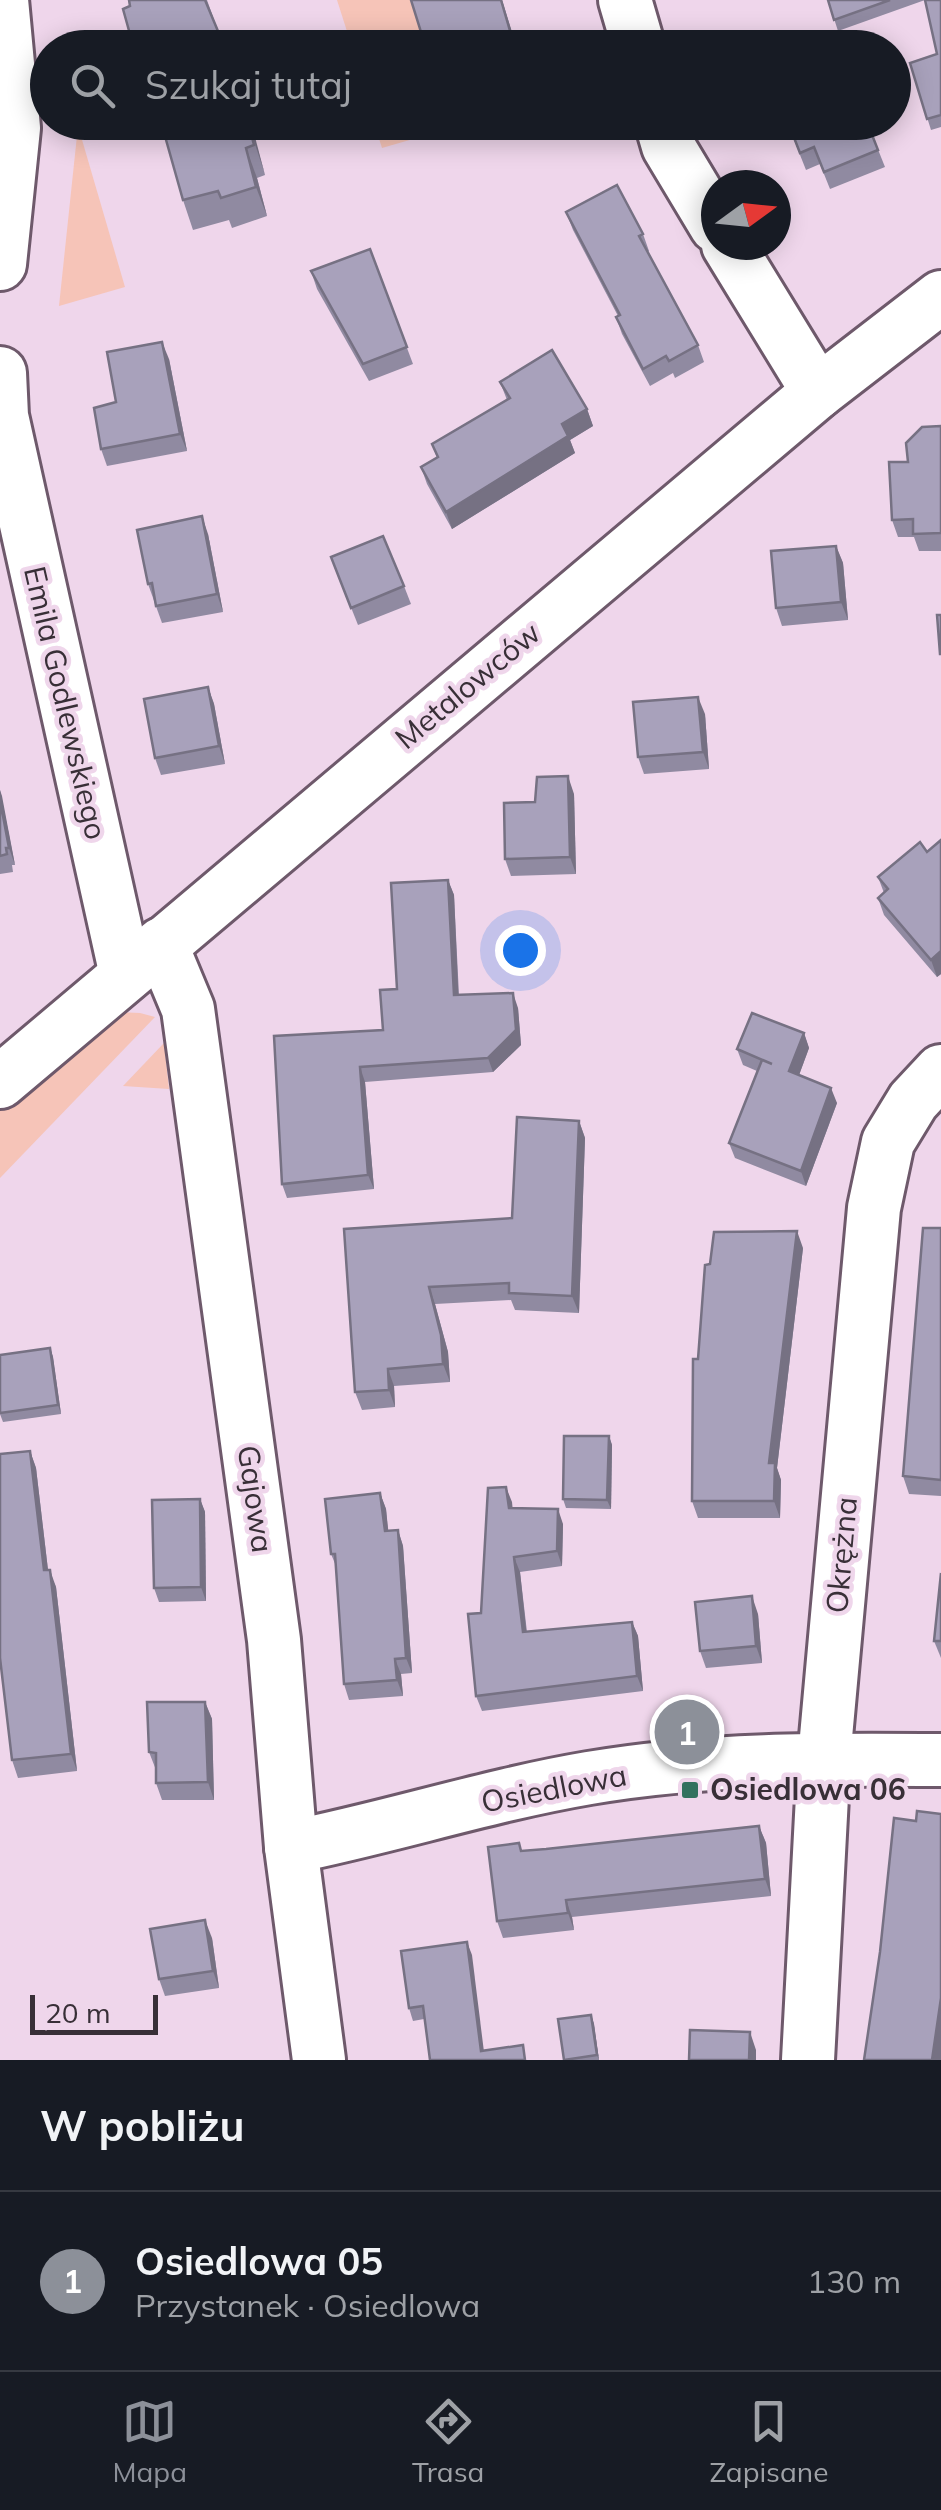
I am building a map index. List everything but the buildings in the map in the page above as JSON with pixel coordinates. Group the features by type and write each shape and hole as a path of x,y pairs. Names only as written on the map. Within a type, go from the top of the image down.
{"street":[{"path":"0,264 14,128 2,0"},
{"path":"625,0 634,30"},
{"path":"666,140 701,201"},
{"path":"737,260 818,392"},
{"name":"Metalowców","path":"0,1082 818,392 941,297"},
{"name":"Emila Godlewskiego","path":"0,372 2,416 143,959"},
{"name":"Gajowa","path":"143,959 188,1009 274,1640 290,1847 319,2060"},
{"name":"Okrężna","path":"808,2060 824,1760 874,1208 888,1142 913,1102 941,1070"},
{"name":"Osiedlowa","path":"290,1847 591,1778 691,1765 941,1760"}],"shaded area":[{"path":"337,0 413,0 423,30 347,30"},
{"path":"77,140 82,140 125,287 59,306"},
{"path":"379,140 410,140 382,148"},
{"path":"118,1012 155,1017 0,1178 0,1111 101,1021"},
{"path":"164,1043 169,1089 123,1086"}],"place":[{"name":"Osiedlowa 05","path":"687,1732"},
{"name":"Osiedlowa 06","path":"690,1790"}]}
